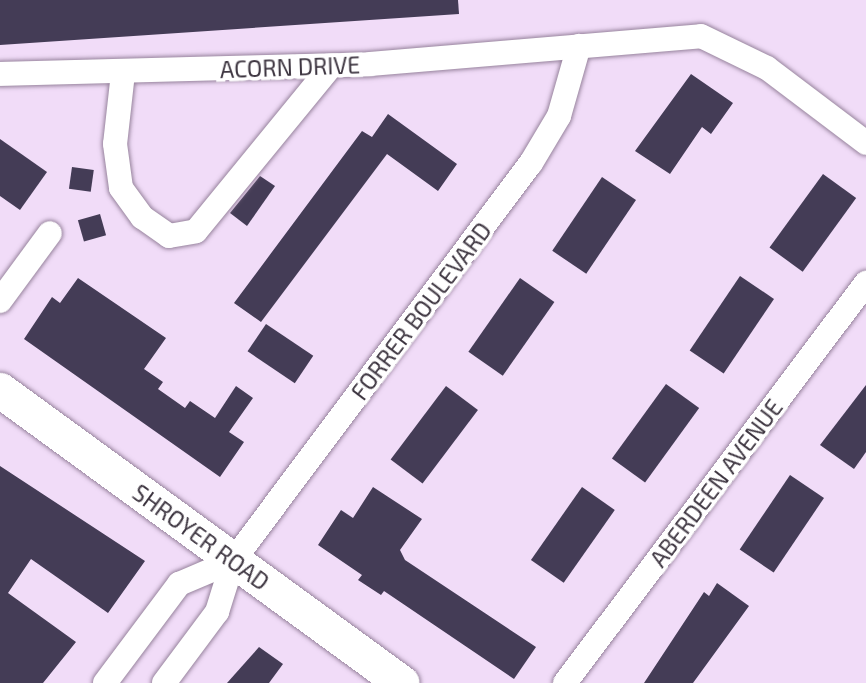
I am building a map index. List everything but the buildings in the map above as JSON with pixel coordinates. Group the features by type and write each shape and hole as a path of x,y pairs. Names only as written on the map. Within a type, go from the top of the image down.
{"main road":[{"name":"SHROYER ROAD","path":"0,390 402,683"}],"street":[{"name":"ACORN DRIVE","path":"0,74 331,66 681,35 721,40 866,143"},
{"name":"FORRER BOULEVARD","path":"164,683 217,612 233,561 531,163 559,116 579,46"},
{"path":"124,73 115,144 121,188 142,217 169,236 197,231 331,66"},
{"path":"0,301 50,233"},
{"name":"ABERDEEN AVENUE","path":"565,683 866,283"},
{"path":"105,683 179,584 233,561"}]}
